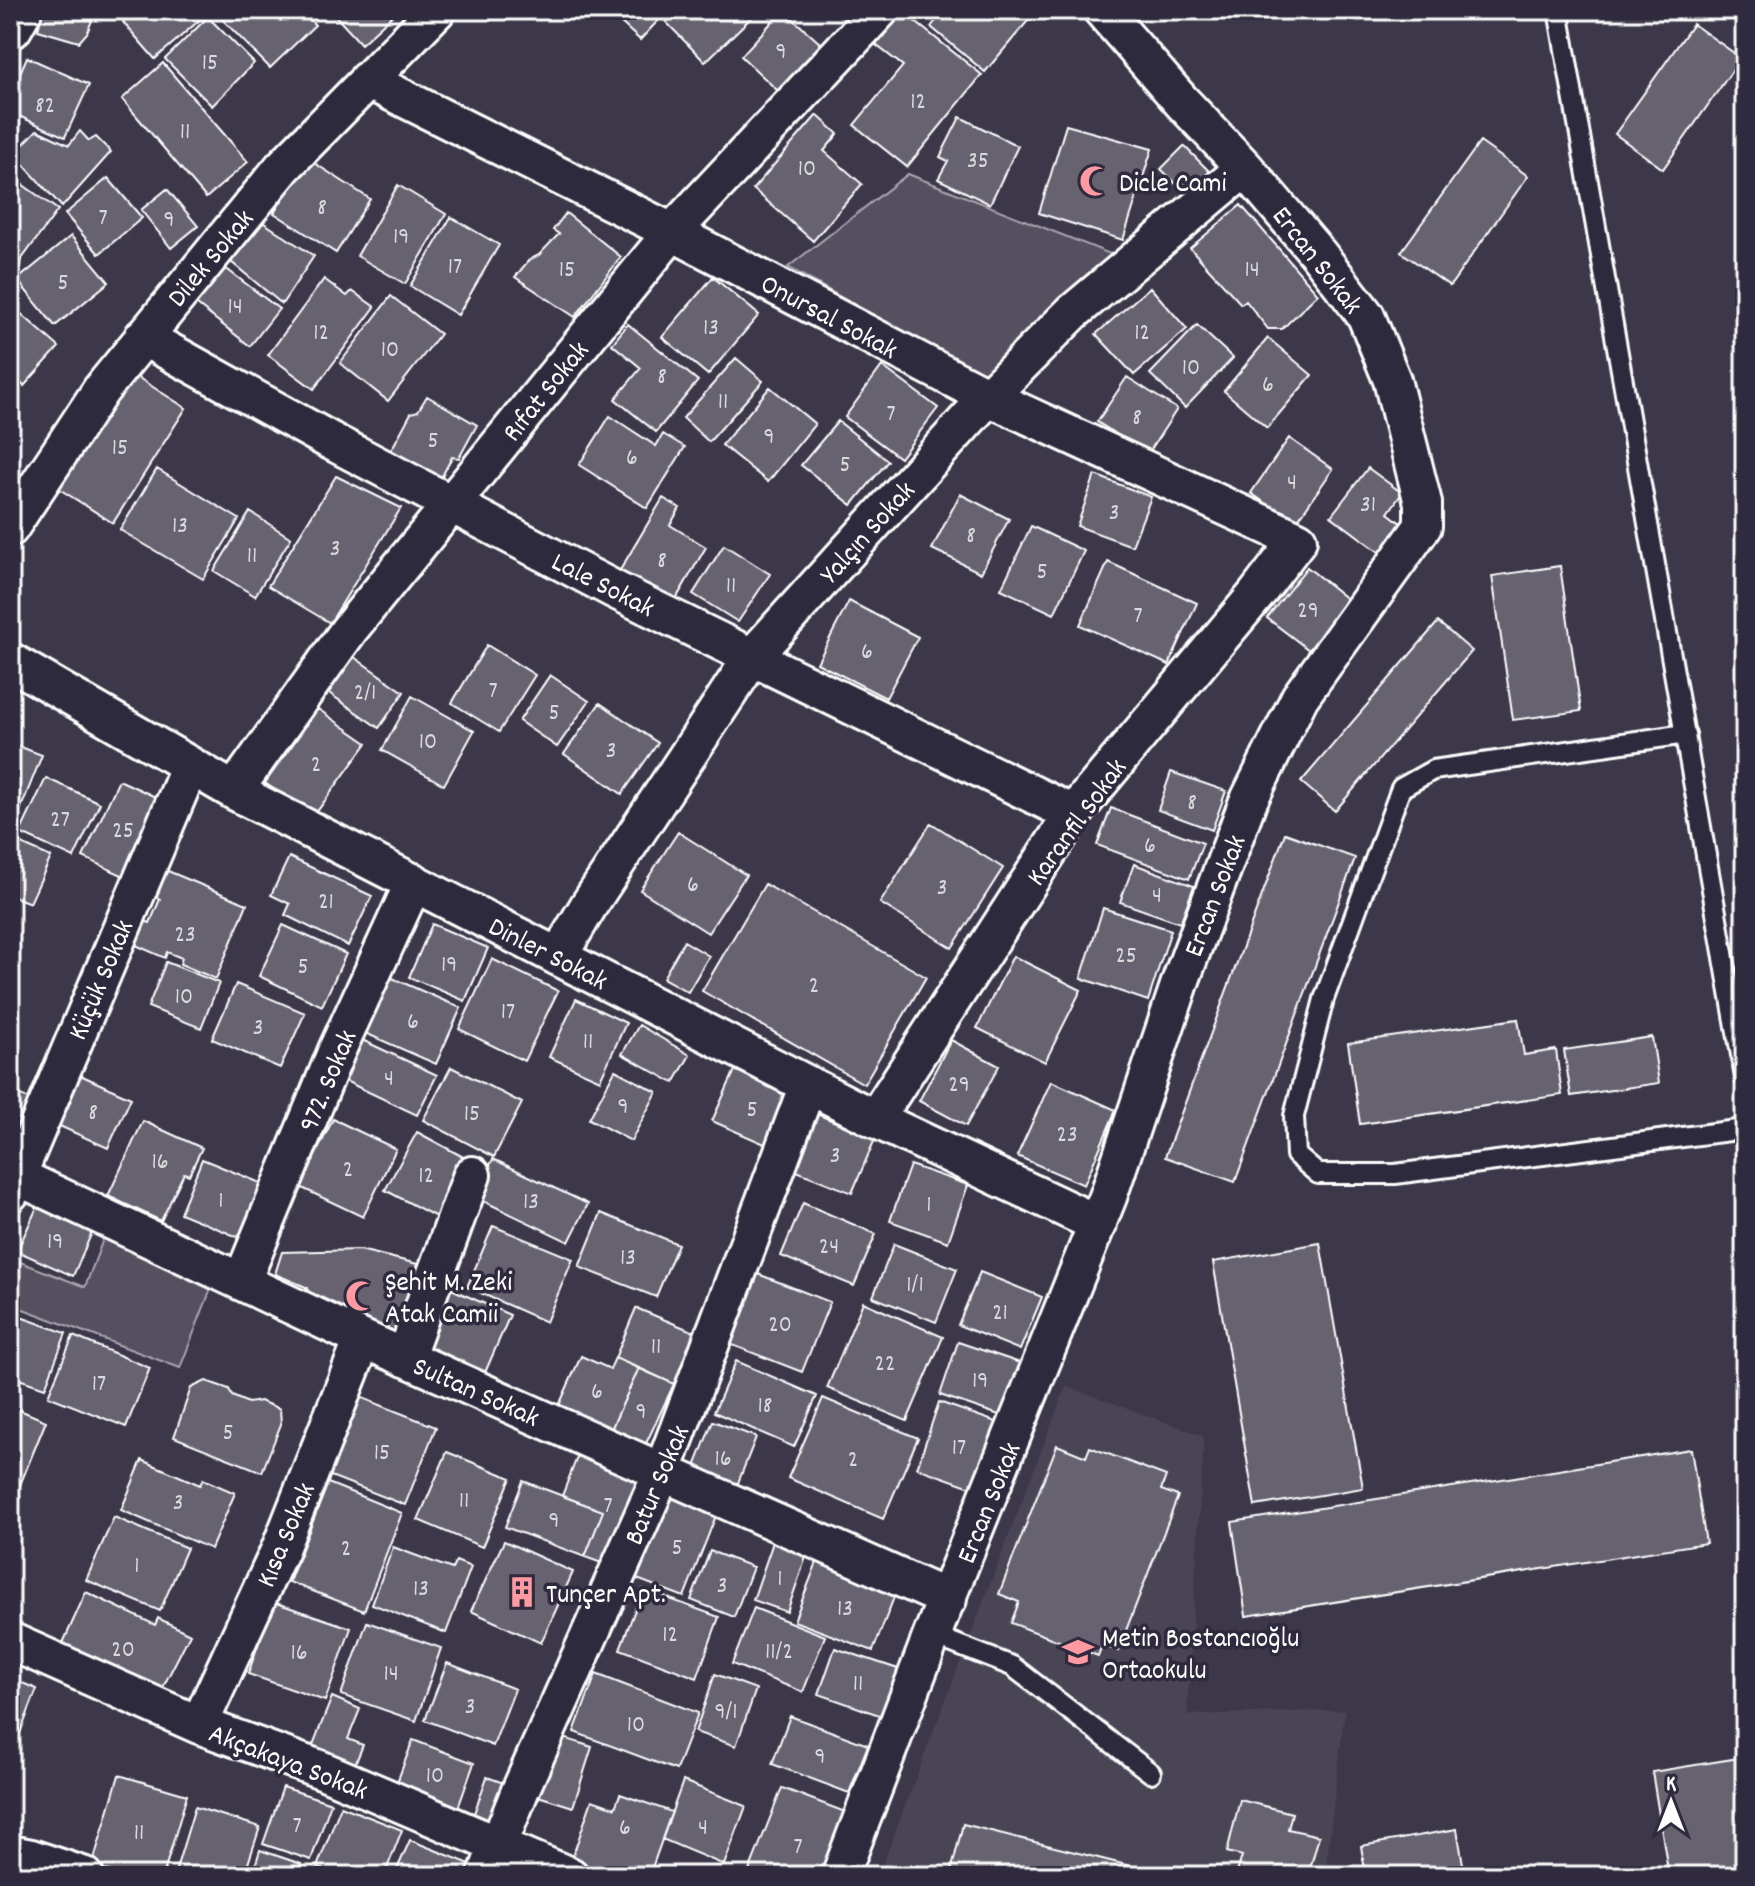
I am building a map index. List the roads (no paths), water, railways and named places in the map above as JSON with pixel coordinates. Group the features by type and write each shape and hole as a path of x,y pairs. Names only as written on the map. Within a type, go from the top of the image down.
{"street":[{"path":"10,26 19,10"},
{"name":"Dilek Sokak","path":"10,528 101,390 283,167 437,10"},
{"name":"Rıfat Sokak","path":"234,791 349,630 672,232 880,10"},
{"name":"Ercan Sokak","path":"840,1876 932,1635 1098,1224 1182,977 1247,804 1300,697 1423,526 1423,503 1392,380 1366,316 1245,168 1182,102 1102,10"},
{"name":"Onursal Sokak","path":"367,80 672,232 988,397 1298,540"},
{"name":"Yalçın Sokak","path":"558,957 753,656 988,397 1072,313 1245,168"},
{"name":"Lale Sokak","path":"143,337 331,441 617,591 1073,814"},
{"name":"Karanfil Sokak","path":"875,1119 1073,814 1256,595 1298,540"},
{"name":"Dinler Sokak","path":"10,661 234,791 875,1119 1098,1224"},
{"name":"Küçük Sokak","path":"12,1181 190,766"},
{"name":"972. Sokak","path":"242,1281 337,1050 414,882"},
{"name":"Batur Sokak","path":"492,1860 662,1473 808,1085"},
{"path":"405,1358 472,1175"},
{"name":"Sultan Sokak","path":"12,1181 242,1281 405,1358 948,1599"},
{"name":"Kısa Sokak","path":"199,1725 280,1549 363,1339"},
{"name":"Akçakaya Sokak","path":"10,1641 199,1725 322,1770 492,1860 570,1876"},
{"path":"10,1854 85,1876"}],"lane":[{"path":"1558,10 1745,1078"},
{"path":"1686,734 1433,770 1401,788 1324,999 1294,1116 1296,1155 1318,1174 1395,1174 1745,1129"},
{"path":"932,1635 1012,1666 1151,1773"}],"place":[{"name":"Dicle Cami","path":"1095,181"},
{"name":"Şehit M. Zeki Atak Camii","path":"361,1296"},
{"name":"Tunçer Apt.","path":"522,1592"},
{"name":"Metin Bostancıoğlu Ortaokulu","path":"1078,1652"}]}
